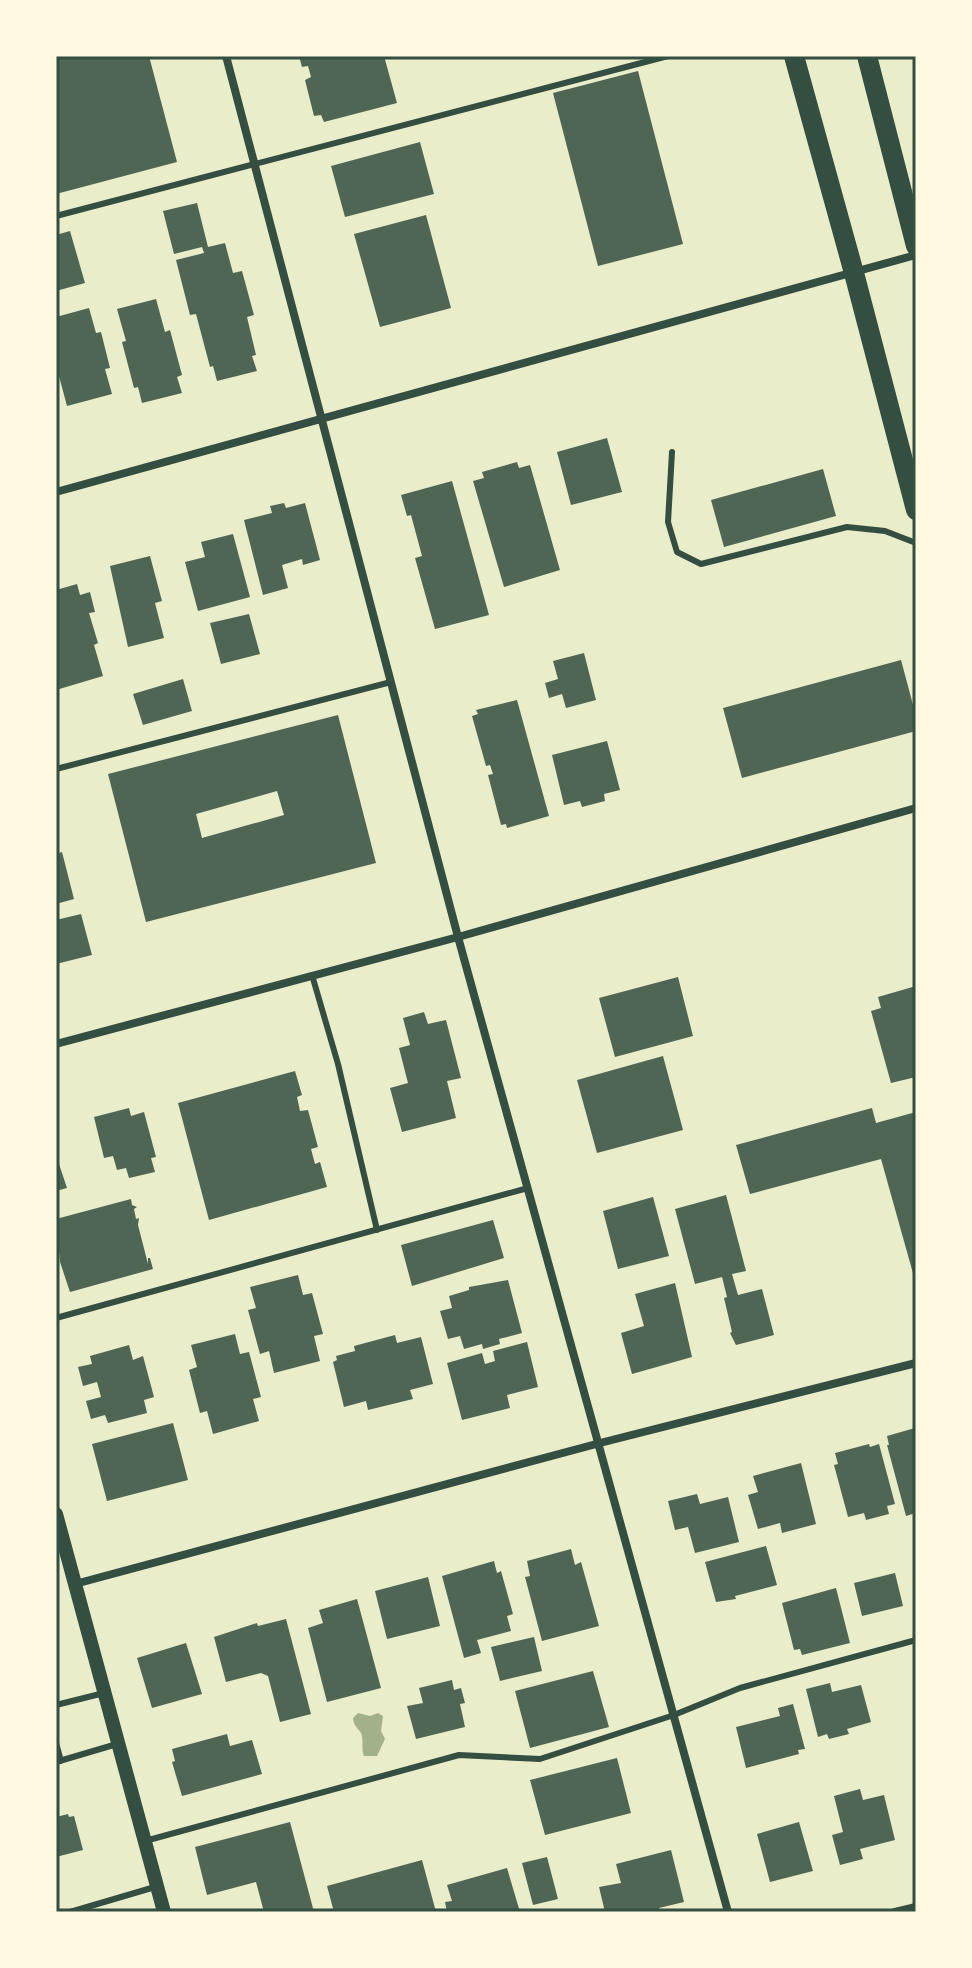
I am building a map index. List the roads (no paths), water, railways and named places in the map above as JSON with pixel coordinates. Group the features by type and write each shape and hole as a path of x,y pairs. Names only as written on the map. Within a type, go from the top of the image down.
{"main road":[{"path":"794,56 916,510"},
{"path":"867,56 916,246"}],"street":[{"path":"226,56 458,937 728,1912"},
{"path":"56,492 916,255"},
{"path":"56,1044 458,937 916,808"},
{"path":"75,1584 600,1443 916,1363"},
{"path":"56,1514 164,1912"},
{"path":"895,1912 916,1907"}],"lane":[{"path":"56,216 668,56"},
{"path":"672,452 668,522 677,552 701,564 847,527 885,531 916,543"},
{"path":"56,769 391,682"},
{"path":"312,975 338,1064 377,1230"},
{"path":"56,1318 528,1188"},
{"path":"145,1841 459,1755 540,1759 674,1715 740,1688 916,1640"},
{"path":"56,1705 104,1693"},
{"path":"56,1743 58,1762 117,1744"},
{"path":"70,1912 157,1887"}]}
